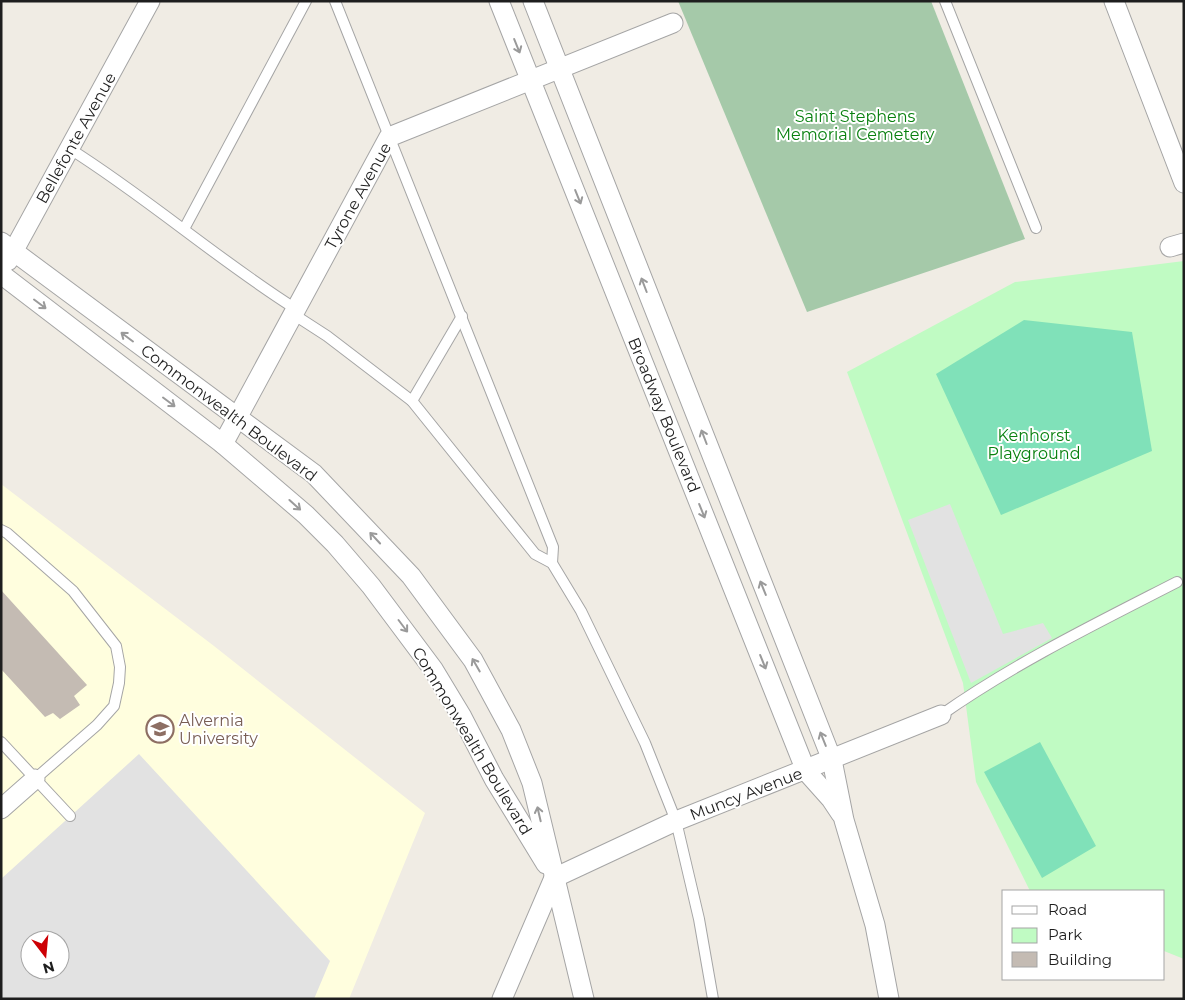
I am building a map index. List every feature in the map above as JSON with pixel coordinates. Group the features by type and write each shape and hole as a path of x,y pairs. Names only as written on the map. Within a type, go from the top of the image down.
{"street":[{"name":"Bellefonte Avenue","path":"1,274 7,247 70,149 150,1"},
{"name":"Broadway Boulevard","path":"499,1 806,771 831,799 844,820"},
{"name":"Broadway Boulevard","path":"533,1 832,760 844,820 875,924 889,999"},
{"path":"1114,1 1184,183"},
{"name":"Tyrone Avenue","path":"223,444 389,137 673,22"},
{"name":"Commonwealth Boulevard","path":"7,247 314,474 411,576 473,660 511,730 532,783 584,999"},
{"name":"Commonwealth Boulevard","path":"1,274 223,444 281,492 329,538 372,586 404,628 462,717 494,779 554,878"},
{"name":"Muncy Avenue","path":"554,878 676,821 806,771 941,715"},
{"path":"1,809 35,779"},
{"path":"502,999 554,878"}],"lane":[{"path":"184,229 306,1"},
{"path":"335,1 553,547 552,563"},
{"path":"945,1 1036,228"},
{"path":"70,149 101,168 184,229 412,401 535,554 552,563 581,611 632,717 676,821 699,919 713,999"},
{"path":"412,401 462,316"},
{"path":"1,530 7,533 73,591 116,646 120,666 119,683 114,706 97,725 35,779"},
{"path":"941,715 972,693 1070,637 1177,582"},
{"path":"1,742 70,816"}],"shaded area":[{"name":"Alvernia University","path":"1,484 214,646 425,813 349,999 1,999"},
{"path":"950,504 1003,634 1043,623 1052,638 971,683 908,520"},
{"path":"139,754 330,961 314,999 1,999 1,879"}],"green space":[{"name":"Saint Stephens Memorial Cemetery","path":"678,1 931,1 1025,239 807,312"},
{"name":"Kenhorst Playground","path":"1184,261 1184,959 1165,951 1165,890 1030,890 976,782 963,683 847,372 1015,282"},
{"path":"1024,320 1132,332 1152,451 1001,515 936,374"},
{"path":"1040,742 1096,846 1042,878 984,772"}],"building":[{"path":"1,590 87,685 74,696 80,705 60,719 53,713 45,717 1,669"}],"place":[{"name":"Alvernia University","path":"160,729"}]}
